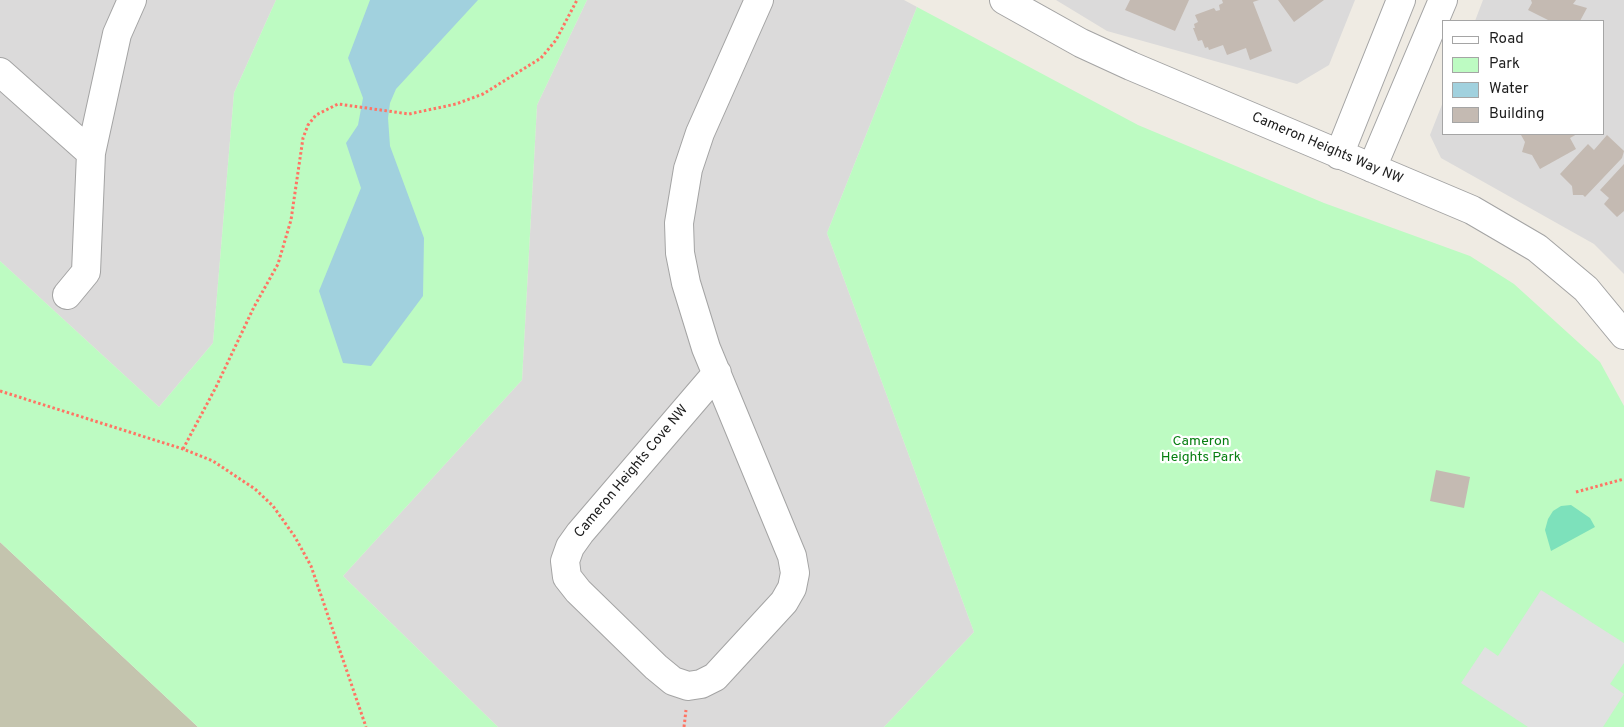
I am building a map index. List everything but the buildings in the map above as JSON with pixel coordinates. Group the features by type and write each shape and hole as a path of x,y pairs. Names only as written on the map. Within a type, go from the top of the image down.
{"street":[{"path":"66,295 86,272 90,153 117,34 132,0"},
{"name":"Cameron Heights Cove NW","path":"717,373 580,533 570,547 565,562 568,577 578,591 656,667 673,681 688,686 701,684 715,677 754,636 784,602 792,588 795,573 792,556 717,373 686,283 680,253 679,223 688,169 700,132 759,0"},
{"name":"Cameron Heights Way NW","path":"1004,0 1081,42 1131,66 1472,210 1537,248 1586,289 1624,335"},
{"path":"1339,155 1401,0"},
{"path":"1372,168 1443,0"},
{"path":"0,72 90,153"}],"path":[{"path":"183,449 216,388 254,307 278,264 291,220 300,154 308,125 327,108 338,104 397,114 431,112 483,94 523,71 541,58 556,40 577,0"},
{"path":"0,391 183,449 213,461 255,489 273,506 295,537 311,566 366,727"},
{"path":"1576,492 1624,479"}],"shaded area":[{"path":"0,0 276,0 234,93 213,343 159,407 0,261"},
{"path":"587,0 904,0 917,7 827,233 974,632 884,727 498,727 343,576 522,380 537,105"},
{"path":"1056,0 1355,0 1329,65 1297,84 1107,31"},
{"path":"1483,0 1624,0 1624,274 1594,244 1441,158 1430,135 1442,105 1442,135 1604,135 1604,20 1475,20"},
{"path":"0,542 198,727 0,727"},
{"path":"1541,590 1624,643 1624,663 1610,684 1624,694 1603,727 1528,727 1461,683 1485,647 1498,656"}],"green space":[{"path":"276,0 587,0 537,105 522,380 343,576 498,727 198,727 0,542 0,261 159,407 213,343 234,93"},
{"name":"Cameron Heights Park","path":"917,7 1138,125 1324,203 1470,256 1514,284 1600,362 1624,406 1624,727 884,727 974,632 827,233"},
{"path":"1571,505 1590,518 1595,527 1551,551 1545,530 1548,519 1553,511 1561,506"}],"water":[{"path":"370,0 478,0 396,89 390,103 388,118 390,146 424,238 423,296 371,366 343,363 319,291 361,188 346,143 358,125 363,98 348,58"}]}
